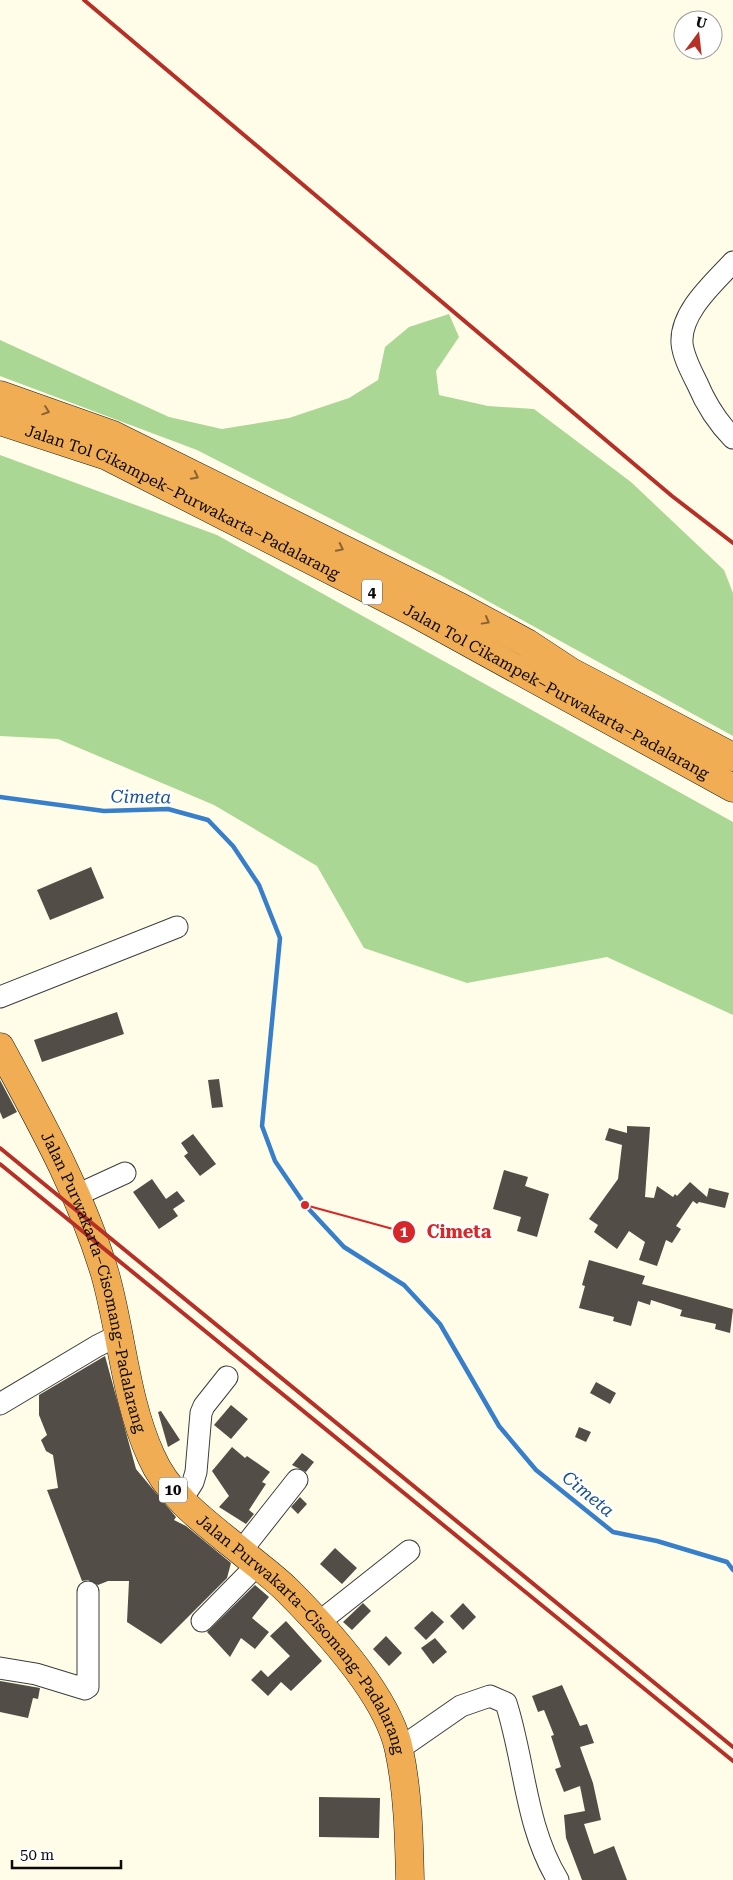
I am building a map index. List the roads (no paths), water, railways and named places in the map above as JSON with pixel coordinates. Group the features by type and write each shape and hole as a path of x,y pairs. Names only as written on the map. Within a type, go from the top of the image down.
{"highway":[{"name":"Jalan Tol Cikampek–Purwakarta–Padalarang","path":"0,395 113,434 460,607 526,643 571,672 733,757"},
{"name":"Jalan Tol Cikampek–Purwakarta–Padalarang","path":"0,421 107,456 413,612 733,788"},
{"name":"Jalan Purwakarta–Cisomang–Padalarang","path":"0,1047 46,1132 77,1195 105,1276 138,1422 148,1449 161,1472 181,1501 286,1589 318,1623 386,1713 399,1749 408,1823 410,1880"}],"street":[{"path":"733,262 692,311 685,326 682,342 689,365 702,394 733,438"},
{"path":"0,997 177,927"},
{"path":"77,1195 125,1173"},
{"path":"0,1404 97,1346 119,1335"},
{"path":"181,1501 193,1482 196,1472 201,1413 204,1406 227,1376"},
{"path":"202,1621 249,1558 297,1480"},
{"path":"318,1623 409,1551"},
{"path":"0,1668 36,1674 85,1689 88,1687 88,1592"},
{"path":"399,1749 461,1706 490,1696 506,1703 512,1722 531,1819 546,1860 558,1880"}],"waterway":[{"name":"Cimeta","path":"0,797 104,811 168,809 208,820 233,846 259,885 280,938 262,1126 275,1161 305,1205 344,1247 404,1285 440,1324 499,1426 536,1470 613,1532 657,1541 727,1562 733,1570"}],"railway":[{"path":"84,0 672,496 733,543"},
{"path":"0,1148 733,1747"},
{"path":"0,1164 733,1761"}],"place":[{"name":"Cimeta","path":"305,1205"}]}
